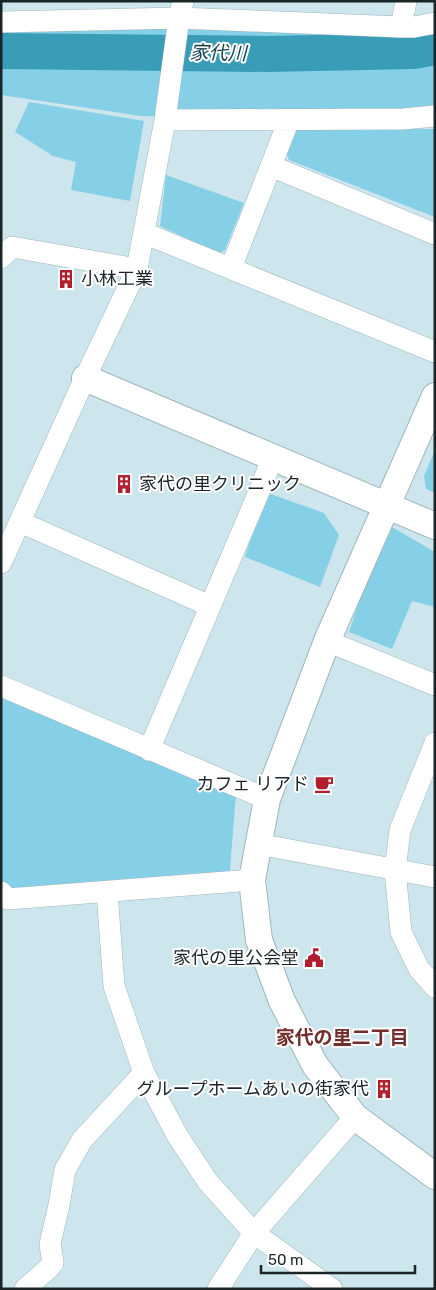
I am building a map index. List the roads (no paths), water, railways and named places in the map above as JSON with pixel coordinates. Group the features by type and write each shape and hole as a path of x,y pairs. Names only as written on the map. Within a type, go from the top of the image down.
{"street":[{"path":"401,27 406,1"},
{"path":"1,563 137,269 165,120 181,10"},
{"path":"1,22 181,10 401,27 414,27 435,23"},
{"path":"165,120 404,120 435,116"},
{"path":"231,268 289,120"},
{"path":"271,166 435,234"},
{"path":"144,233 435,352"},
{"path":"1,258 12,247 137,269"},
{"path":"85,378 435,526"},
{"path":"435,396 328,640 267,799 252,880 258,940 282,1001 315,1065 355,1117 435,1176"},
{"path":"149,750 273,456"},
{"path":"20,522 210,606"},
{"path":"328,640 435,685"},
{"path":"1,686 267,799"},
{"path":"435,744 400,830 395,870 401,932 419,969 435,987"},
{"path":"258,844 435,877"},
{"path":"1,892 8,899 252,880"},
{"path":"108,892 114,986 144,1073 177,1136 208,1182 254,1233 332,1289"},
{"path":"25,1289 53,1263 50,1244 65,1170 82,1140 144,1073"},
{"path":"218,1289 254,1233 355,1117"}],"waterway":[{"name":"家代川","path":"1,51 267,54 414,51 435,47"}],"place":[{"name":"小林工業","path":"66,279"},
{"name":"家代の里クリニック","path":"124,484"},
{"name":"カフェ リアド","path":"324,784"},
{"name":"家代の里公会堂","path":"314,958"},
{"name":"グループホームあいの街家代","path":"384,1089"}],"district":[{"name":"家代の里二丁目","path":"342,1037"}]}
